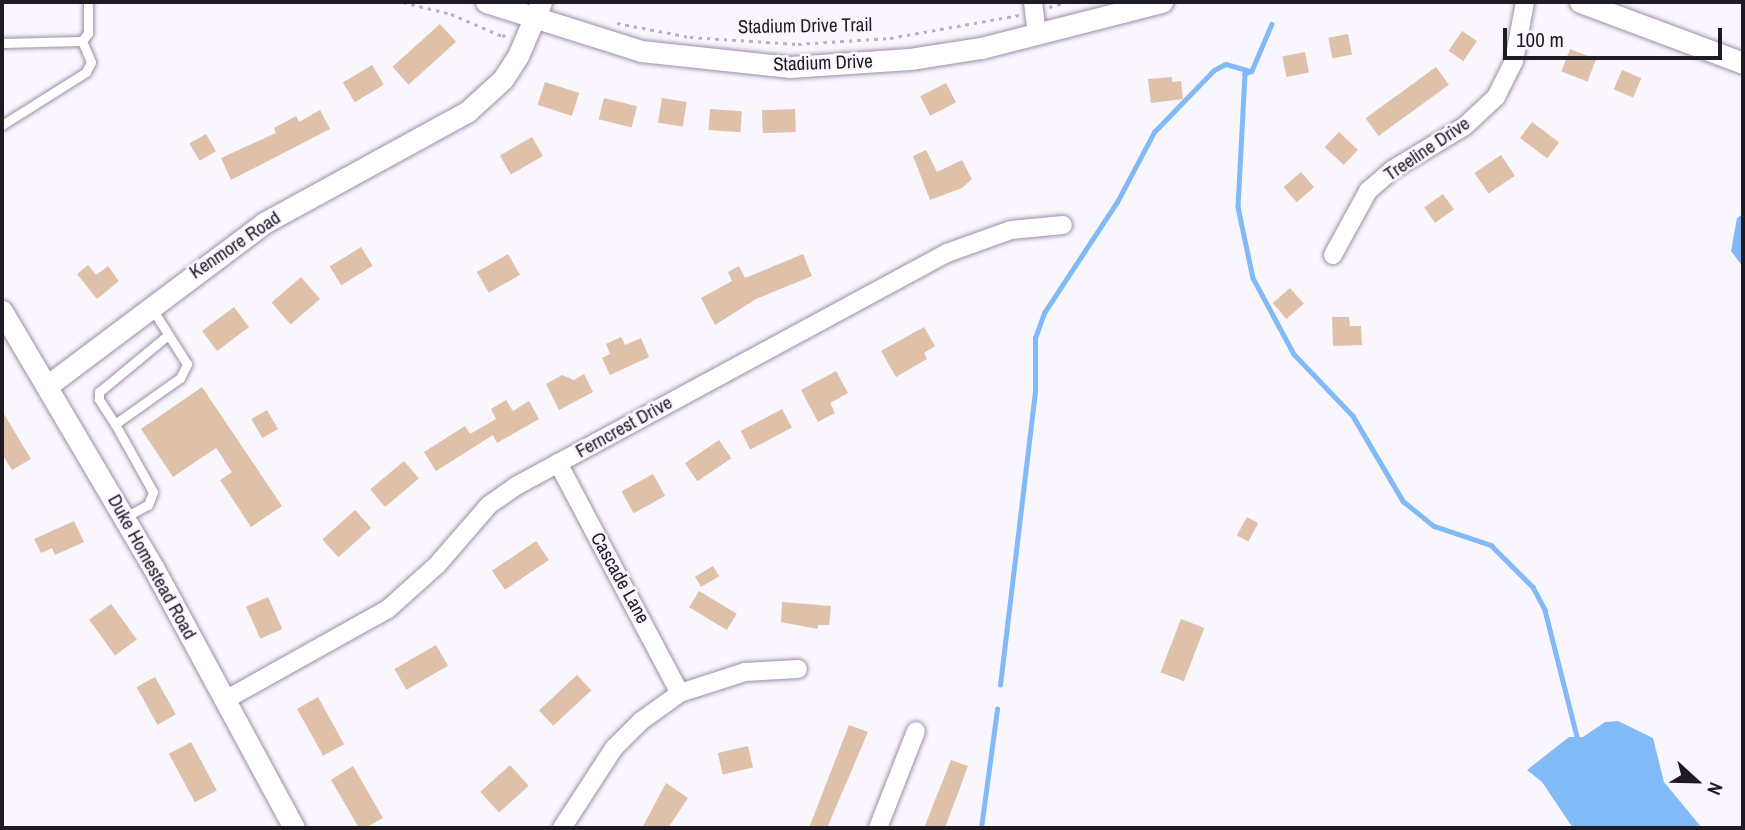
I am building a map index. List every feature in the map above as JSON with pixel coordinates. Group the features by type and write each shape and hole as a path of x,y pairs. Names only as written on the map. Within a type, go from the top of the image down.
{"street":[{"name":"Stadium Drive","path":"486,2 537,10 641,51 790,67 909,60 1037,34 1162,2"},
{"name":"Treeline Drive","path":"1333,255 1368,191 1402,163 1465,126 1496,97 1514,61 1525,2"},
{"path":"1580,2 1743,63"},
{"path":"1034,7 1037,34"},
{"name":"Kenmore Road","path":"47,386 150,306 264,223 439,128 487,96 525,40 537,10"},
{"name":"Ferncrest Drive","path":"225,700 388,609 417,585 489,505 558,463 947,253 1011,230 1063,225"},
{"name":"Duke Homestead Road","path":"2,311 125,517 294,828"},
{"name":"Cascade Lane","path":"558,463 680,693"},
{"path":"562,828 614,748 641,721 680,693 745,672 798,669"},
{"path":"878,828 916,731"}],"lane":[{"path":"82,41 88,33 88,2"},
{"path":"2,43 82,41"},
{"path":"2,125 86,72 91,62 82,41"},
{"path":"115,424 186,372 187,364 150,306"},
{"path":"125,517 148,505 153,492 99,399 99,392 168,335"}],"path":[{"path":"403,2 525,40"},
{"name":"Stadium Drive Trail","path":"612,22 709,39 798,44 890,38 1034,7"}],"water":[{"path":"1743,214 1743,267 1731,251 1737,218"},
{"path":"1618,721 1653,738 1664,782 1702,828 1573,828 1542,782 1527,770 1569,737 1583,737 1605,722"}],"building":[{"path":"440,24 456,42 408,85 392,67"},
{"path":"1462,31 1477,41 1464,61 1449,51"},
{"path":"1348,34 1352,55 1332,58 1328,38"},
{"path":"1570,49 1596,59 1588,81 1561,71"},
{"path":"1305,52 1309,73 1286,77 1282,56"},
{"path":"372,65 384,85 355,102 343,83"},
{"path":"1436,67 1449,85 1379,136 1366,118"},
{"path":"1622,70 1641,78 1633,98 1614,89"},
{"path":"1172,77 1172,82 1181,81 1183,99 1151,103 1148,79"},
{"path":"545,82 579,93 572,116 538,105"},
{"path":"946,83 956,103 930,116 920,96"},
{"path":"604,98 637,106 632,128 599,119"},
{"path":"662,98 687,102 683,127 658,123"},
{"path":"710,109 742,111 740,132 709,130"},
{"path":"795,109 796,132 763,133 762,110"},
{"path":"320,110 330,129 231,180 221,158 276,133 274,128 296,116 299,122"},
{"path":"1532,122 1559,142 1547,158 1520,138"},
{"path":"1339,132 1358,150 1344,165 1325,147"},
{"path":"206,134 216,151 200,161 190,144"},
{"path":"532,137 543,156 511,175 500,156"},
{"path":"926,150 937,172 962,160 972,179 962,188 930,200 913,156"},
{"path":"1501,155 1515,176 1488,194 1474,173"},
{"path":"1301,172 1314,187 1297,202 1284,187"},
{"path":"1443,194 1454,210 1435,223 1424,207"},
{"path":"361,247 373,266 341,285 330,267"},
{"path":"508,254 520,275 489,293 477,272"},
{"path":"803,254 812,276 756,299 715,325 701,298 732,281 728,272 739,266 745,278"},
{"path":"88,265 96,275 108,266 119,281 97,299 77,274"},
{"path":"301,277 320,299 291,324 272,303"},
{"path":"1290,288 1304,304 1286,319 1273,303"},
{"path":"234,307 249,327 217,351 202,331"},
{"path":"1332,317 1349,317 1350,326 1361,326 1362,345 1333,346"},
{"path":"924,327 935,346 924,353 927,359 896,377 881,351"},
{"path":"621,337 625,345 641,338 649,357 610,375 602,358 610,354 606,344"},
{"path":"836,371 848,393 830,403 835,413 818,422 801,390"},
{"path":"584,374 593,392 559,410 546,384 562,375 574,380"},
{"path":"202,387 282,506 251,527 220,480 232,472 216,448 173,477 141,429"},
{"path":"506,400 513,411 529,401 539,419 497,443 493,435 436,471 424,452 465,426 470,434 496,419 491,409"},
{"path":"782,409 792,428 750,450 741,431"},
{"path":"267,410 278,429 262,438 251,419"},
{"path":"2,411 31,459 12,470 2,454"},
{"path":"719,440 731,458 697,481 685,463"},
{"path":"404,461 419,479 385,507 370,489"},
{"path":"653,474 665,496 634,513 622,491"},
{"path":"355,510 371,528 338,557 322,539"},
{"path":"1247,517 1258,523 1248,542 1237,535"},
{"path":"74,521 84,542 55,555 52,548 41,553 34,539"},
{"path":"536,541 549,560 505,590 492,571"},
{"path":"713,566 719,576 701,587 695,577"},
{"path":"699,591 737,614 727,630 689,607"},
{"path":"268,597 282,629 260,639 246,607"},
{"path":"782,602 831,606 829,625 818,625 818,629 781,622"},
{"path":"111,604 137,640 115,655 89,620"},
{"path":"1181,619 1204,628 1184,681 1161,672"},
{"path":"436,645 448,666 406,690 394,669"},
{"path":"577,675 591,690 553,726 539,710"},
{"path":"155,677 176,715 157,725 137,687"},
{"path":"318,697 344,744 323,756 297,709"},
{"path":"849,725 868,732 827,828 809,828"},
{"path":"191,742 217,791 195,802 169,754"},
{"path":"748,746 753,767 723,774 718,753"},
{"path":"951,760 968,766 945,828 924,828"},
{"path":"510,765 529,786 499,813 480,792"},
{"path":"353,766 383,818 365,828 359,828 331,780"},
{"path":"666,783 688,798 668,828 642,828"}],"waterway":[{"path":"1272,24 1252,71 1245,74 1238,207 1253,278 1294,354 1353,416 1403,501 1434,526 1491,545 1533,587 1545,610 1578,740"},
{"path":"1000,685 1035,391 1035,338 1044,313 1117,202 1154,132 1214,70 1226,64 1251,71"},
{"path":"981,828 997,709"}]}
